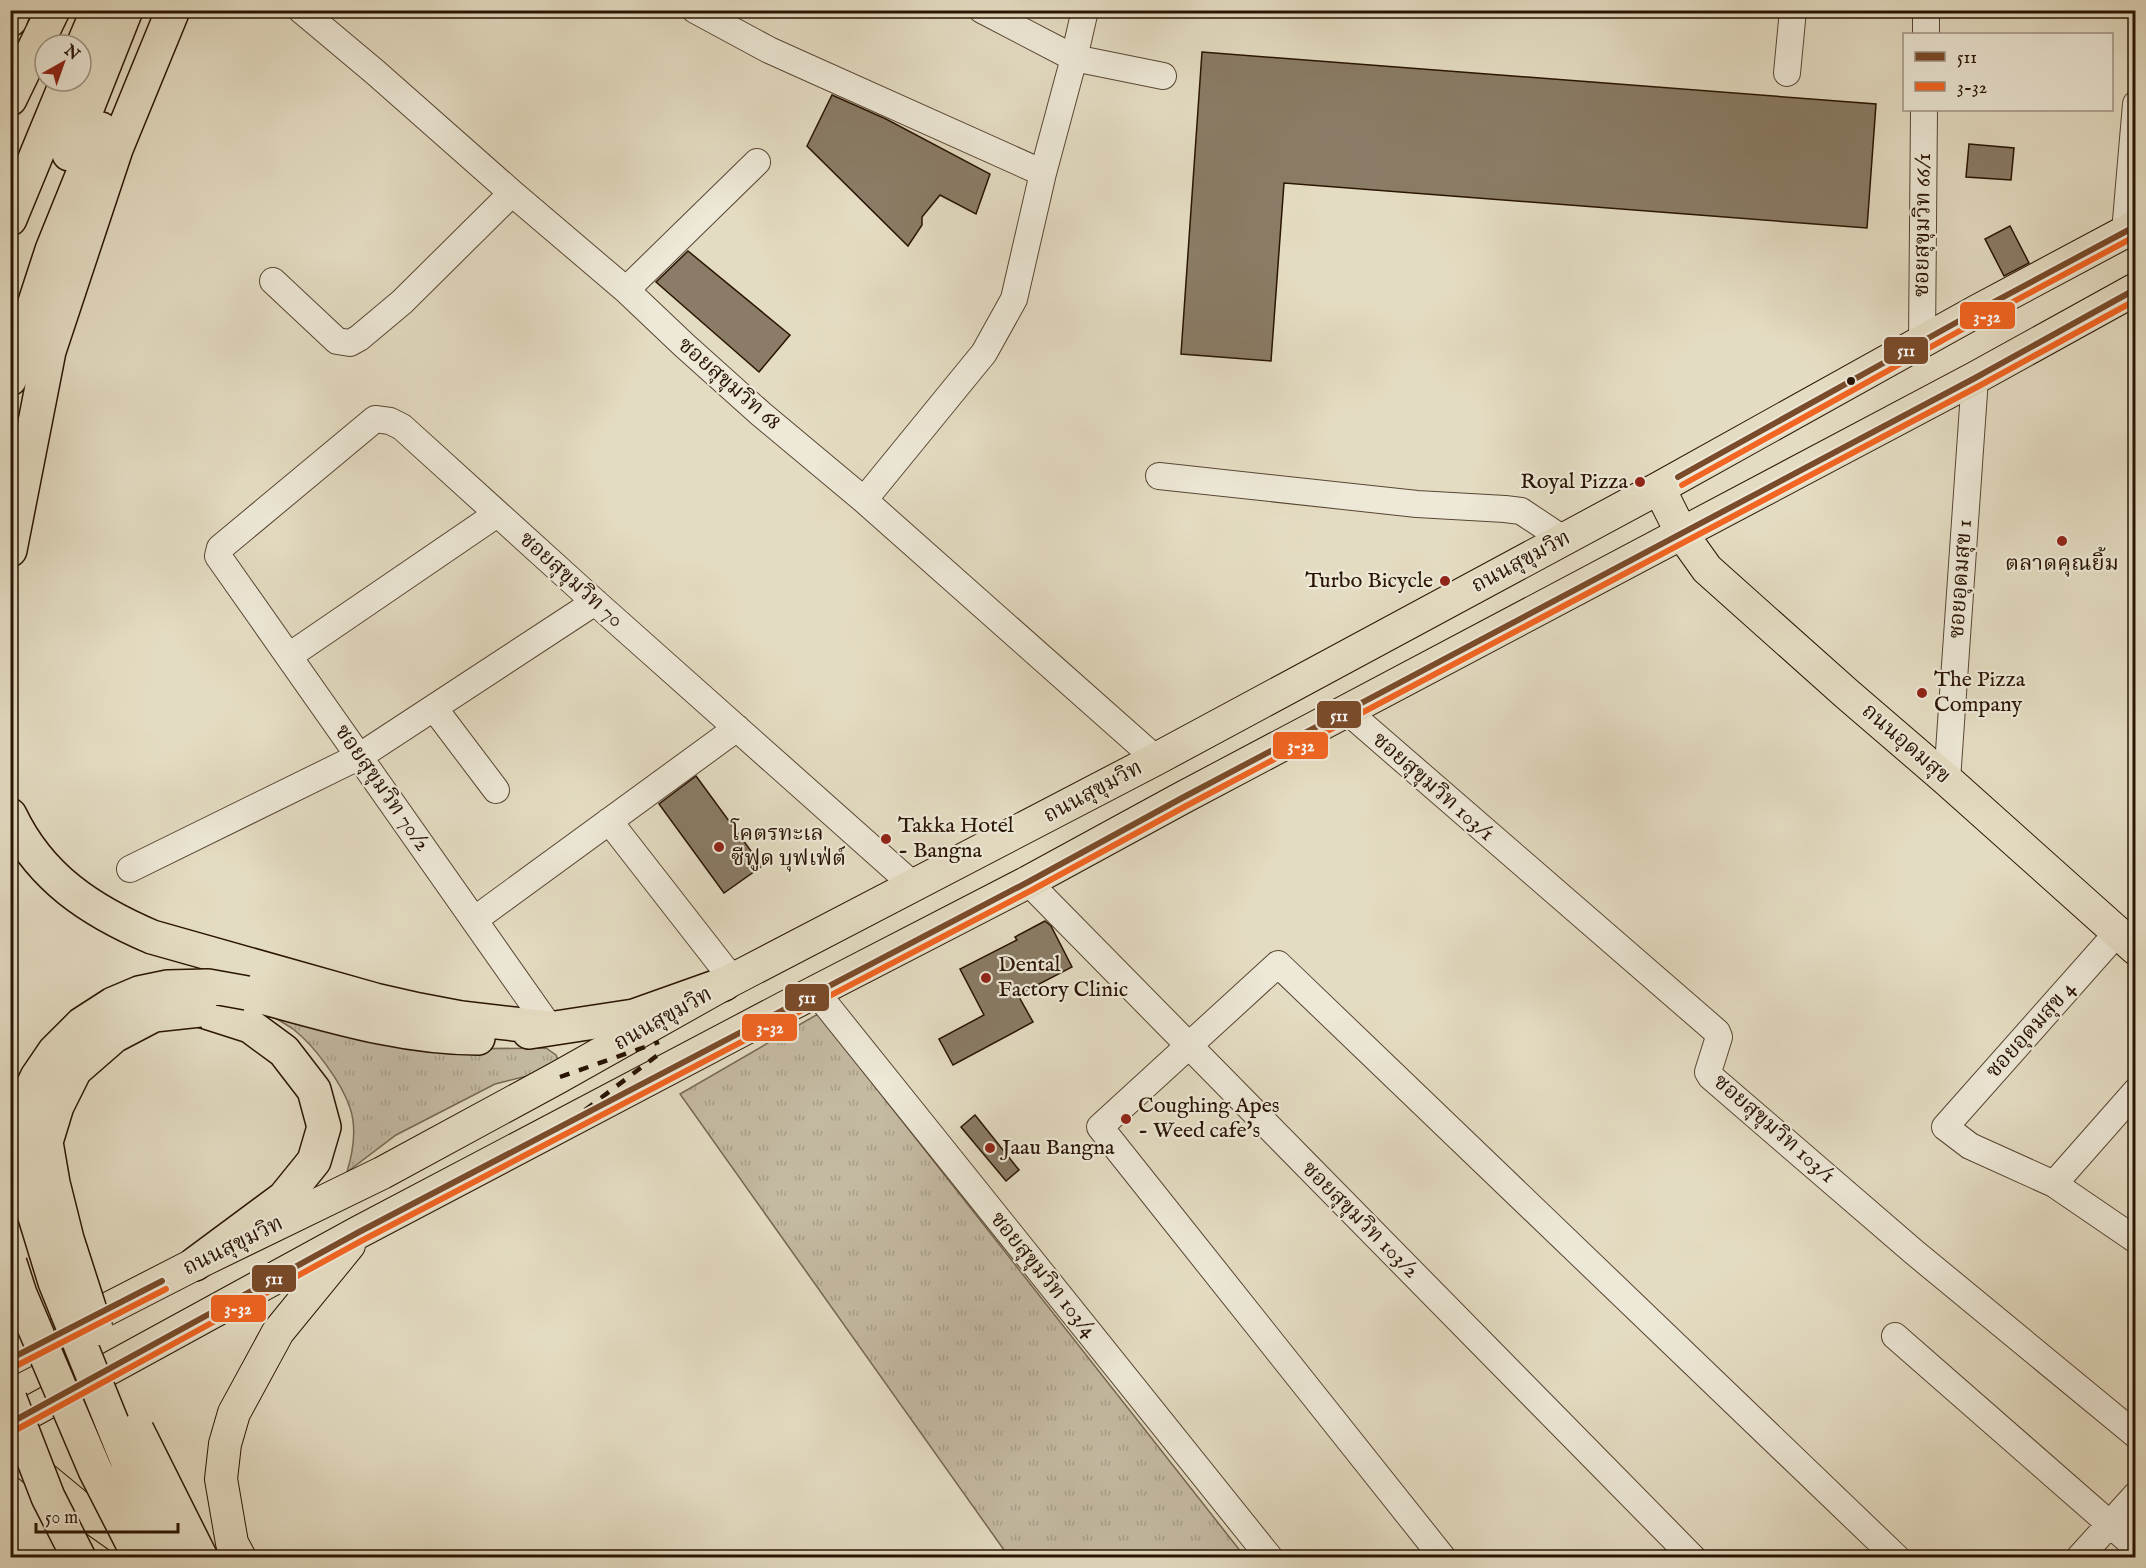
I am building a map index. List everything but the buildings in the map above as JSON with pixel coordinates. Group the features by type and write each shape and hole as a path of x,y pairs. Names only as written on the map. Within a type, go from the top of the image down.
{"highway":[{"path":"10,20 14,10"},
{"path":"10,99 53,10"},
{"path":"88,33 98,10"},
{"path":"10,313 32,242 126,10"},
{"path":"10,379 52,250 148,10"},
{"path":"10,550 50,351 116,149 173,10"},
{"path":"10,219 62,93"},
{"path":"10,815 30,849 46,870 69,890 92,908 152,937 408,1007 461,1018 550,1028"},
{"path":"175,1557 142,1497 55,1282 21,1171 16,1136 23,1107 37,1077 54,1052 82,1024 113,1004 139,993 168,987 208,986 247,993 376,1027 413,1034 452,1038 495,1038 633,1016 738,977"},
{"path":"195,1264 284,1198 314,1161 324,1127 314,1090 284,1051 250,1026 200,1010 154,1015 114,1036 75,1070 57,1106 46,1142 53,1183 67,1239 99,1341 143,1444 201,1557"},
{"path":"10,1263 20,1294 95,1470 140,1557"},
{"path":"10,1305 79,1481 118,1557"},
{"path":"10,1399 48,1497 79,1557"},
{"path":"10,1443 35,1503 64,1557"}],"main road":[{"name":"ถนนสุขุมวิท","path":"10,1359 195,1264 382,1173 738,977 1156,759 1659,488 1922,341 2130,229"},
{"name":"ถนนสุขุมวิท","path":"10,1423 360,1232 1028,882 1182,798 1975,378 2136,289"},
{"name":"ถนนอุดมสุข","path":"1659,488 1682,534 1707,569 2126,941"},
{"path":"1156,759 1182,798"},
{"path":"240,1557 232,1543 221,1479 225,1444 234,1413 278,1332 360,1232"},
{"path":"10,1450 91,1517 149,1557"}],"street":[{"name":"ซอยสุขุมวิท 68","path":"301,10 626,290 761,414 864,500 1156,759"},
{"path":"695,10 769,50 1043,173"},
{"path":"982,10 1074,58 1163,76"},
{"path":"864,500 984,353 1014,299 1043,173 1085,10"},
{"path":"1786,73 1792,10"},
{"path":"1926,10 1926,33"},
{"path":"2130,229 2136,104"},
{"name":"ซอยสุขุมวิท 66/1","path":"1922,341 1924,111"},
{"path":"626,290 757,162"},
{"path":"273,281 337,341 350,344 402,302 512,193"},
{"name":"ซอยอุดมสุข 1","path":"1947,780 1975,378"},
{"name":"ซอยสุขุมวิท 70","path":"220,548 375,419 390,421 402,427 595,603 913,885"},
{"path":"1159,476 1417,504 1513,510 1521,512 1563,539"},
{"path":"290,656 497,514"},
{"name":"ซอยสุขุมวิท 70/2","path":"220,548 218,556 550,1028"},
{"path":"130,869 360,756 595,603"},
{"path":"434,708 496,790"},
{"name":"ซอยสุขุมวิท 103/1","path":"1347,711 1717,1032 1719,1037 1708,1072 1710,1077 1914,1252 2136,1435"},
{"path":"474,920 737,728"},
{"path":"609,821 738,977"},
{"name":"ซอยสุขุมวิท 103/2","path":"1028,882 1693,1557"},
{"name":"ซอยอุดมสุข 4","path":"2054,1184 1970,1146 1945,1127 2126,941"},
{"path":"1443,1557 1100,1127 1278,964 1897,1557"},
{"name":"ซอยสุขุมวิท 103/4","path":"816,992 1270,1557"},
{"path":"2136,1091 2054,1184 2136,1240"},
{"path":"1895,1336 2136,1547"},
{"path":"2079,1557 2136,1495"}],"green space":[{"path":"261,1010 450,1049 546,1048 556,1055 558,1060 551,1070 495,1084 396,1135 347,1172 354,1132 350,1108 341,1087 301,1036 289,1026"},
{"path":"818,1014 1245,1557 1009,1557 680,1094"}],"railway":[{"path":"560,1077 659,1042"},
{"path":"585,1110 663,1051"}],"transit line":[{"name":"511","path":"1678,477 1977,311 2136,226"},
{"name":"3-32","path":"1682,485 2136,236"},
{"name":"511","path":"10,1423 359,1232 1028,882 1182,798 1975,378 2136,289"},
{"name":"3-32","path":"14,1431 363,1240 1032,890 1186,806 1979,386 2136,300"},
{"name":"511","path":"10,1359 162,1281"},
{"name":"3-32","path":"14,1367 166,1289"}],"place":[{"name":"Royal Pizza","path":"1640,482"},
{"name":"ตลาดคุณยิ้ม","path":"2062,541"},
{"name":"Turbo Bicycle","path":"1445,581"},
{"name":"The Pizza Company","path":"1922,693"},
{"name":"Takka Hotel - Bangna","path":"886,839"},
{"name":"โคตรทะเล ซีฟูด บุฟเฟ่ต์","path":"719,847"},
{"name":"Dental Factory Clinic","path":"986,978"},
{"name":"Coughing Apes - Weed cafe's","path":"1126,1119"},
{"name":"Jaau Bangna","path":"990,1148"}]}
